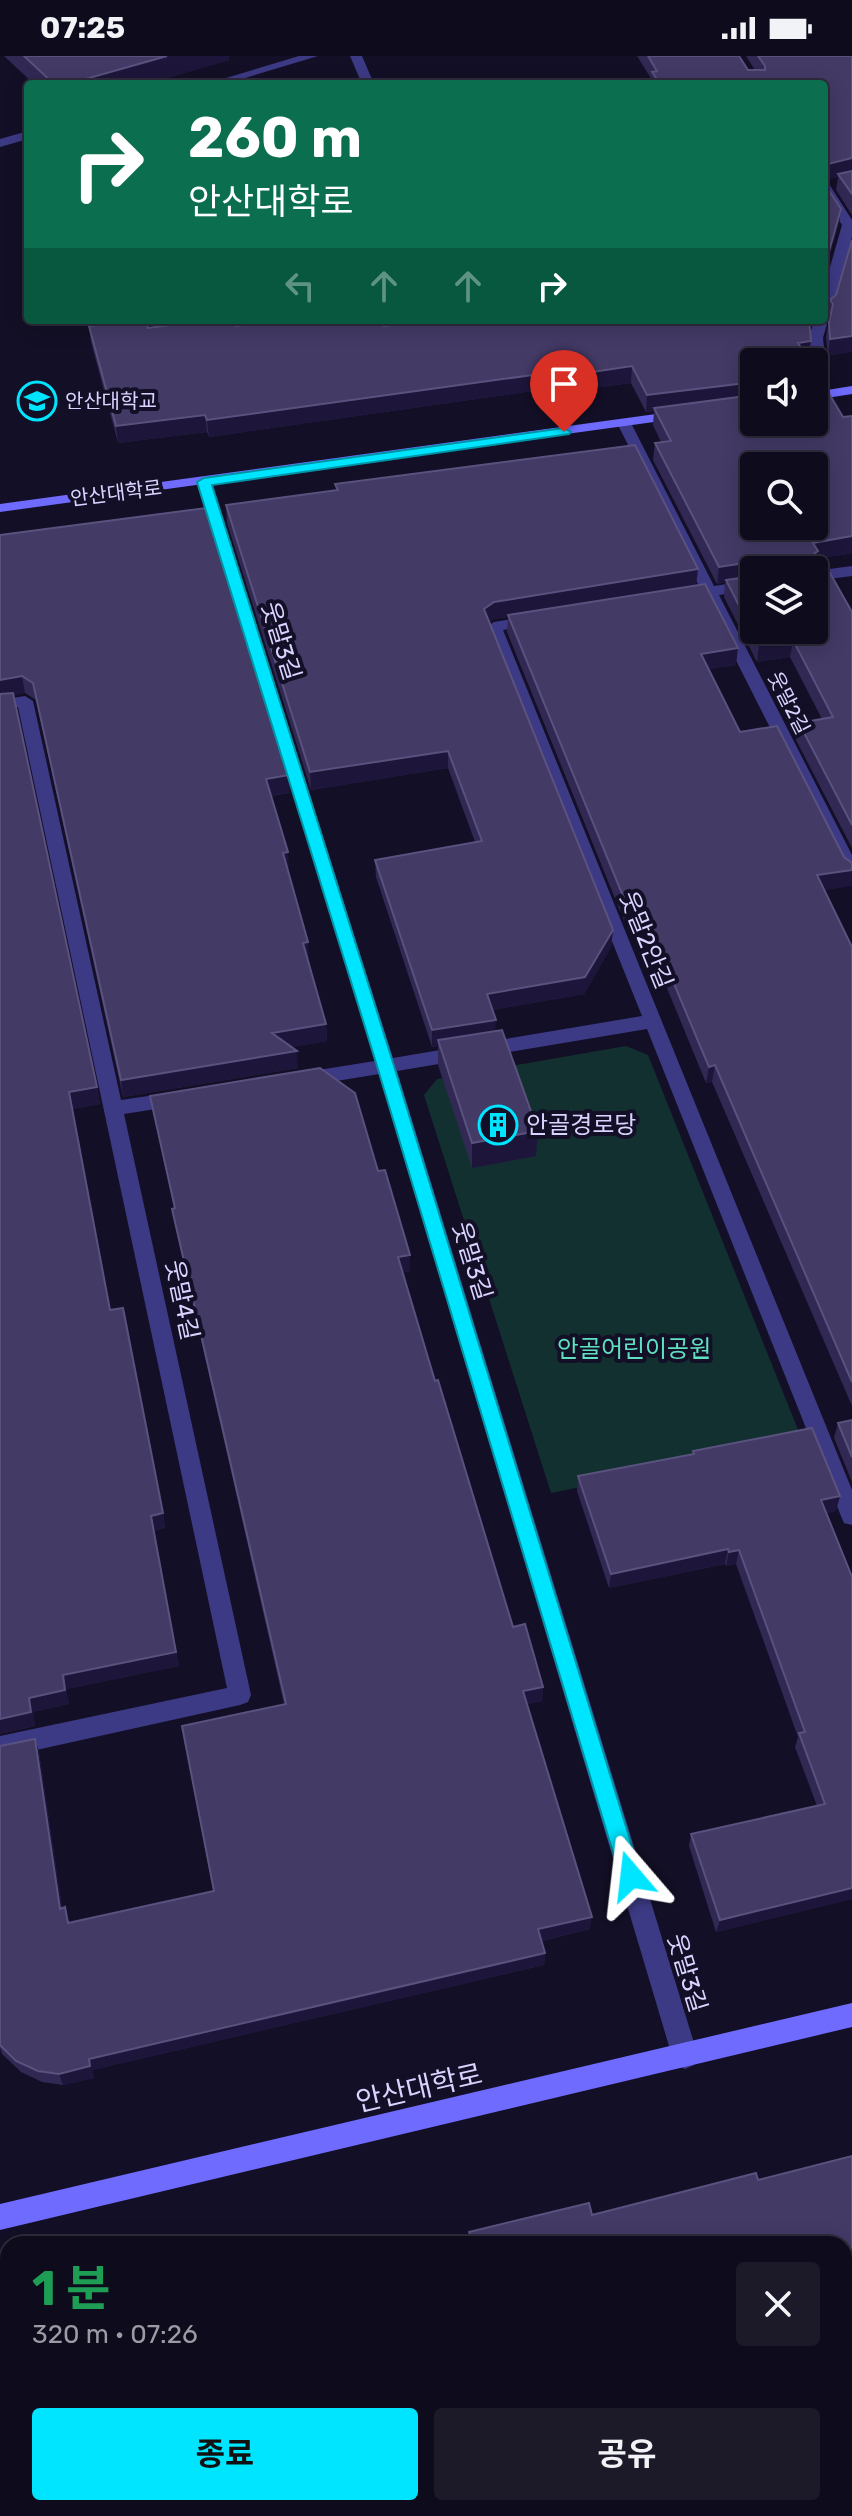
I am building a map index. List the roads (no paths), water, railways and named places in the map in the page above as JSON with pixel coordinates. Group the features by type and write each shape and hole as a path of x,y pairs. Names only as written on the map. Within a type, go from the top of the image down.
{"street":[{"path":"226,80 312,56"},
{"path":"356,56 366,80"},
{"path":"0,143 24,136"},
{"path":"828,297 849,225 829,185"},
{"path":"816,348 820,324"},
{"path":"828,394 852,390"},
{"name":"안산대학로","path":"0,508 696,413"},
{"name":"웃말2길","path":"624,423 852,872"},
{"name":"웃말3길","path":"204,482 386,1066 685,2056"},
{"path":"828,574 852,571"},
{"path":"663,598 740,587"},
{"name":"웃말2안길","path":"555,616 494,627 852,1516"},
{"name":"웃말4길","path":"0,705 25,701 240,1695 0,1747"},
{"path":"280,1083 653,1021"},
{"path":"114,1108 190,1096"},
{"name":"안산대학로","path":"0,2217 852,2015"}],"place":[{"name":"안산대학교","path":"37,401"},
{"name":"안골경로당","path":"498,1125"}],"park label":[{"name":"안골어린이공원","path":"634,1349"}]}
